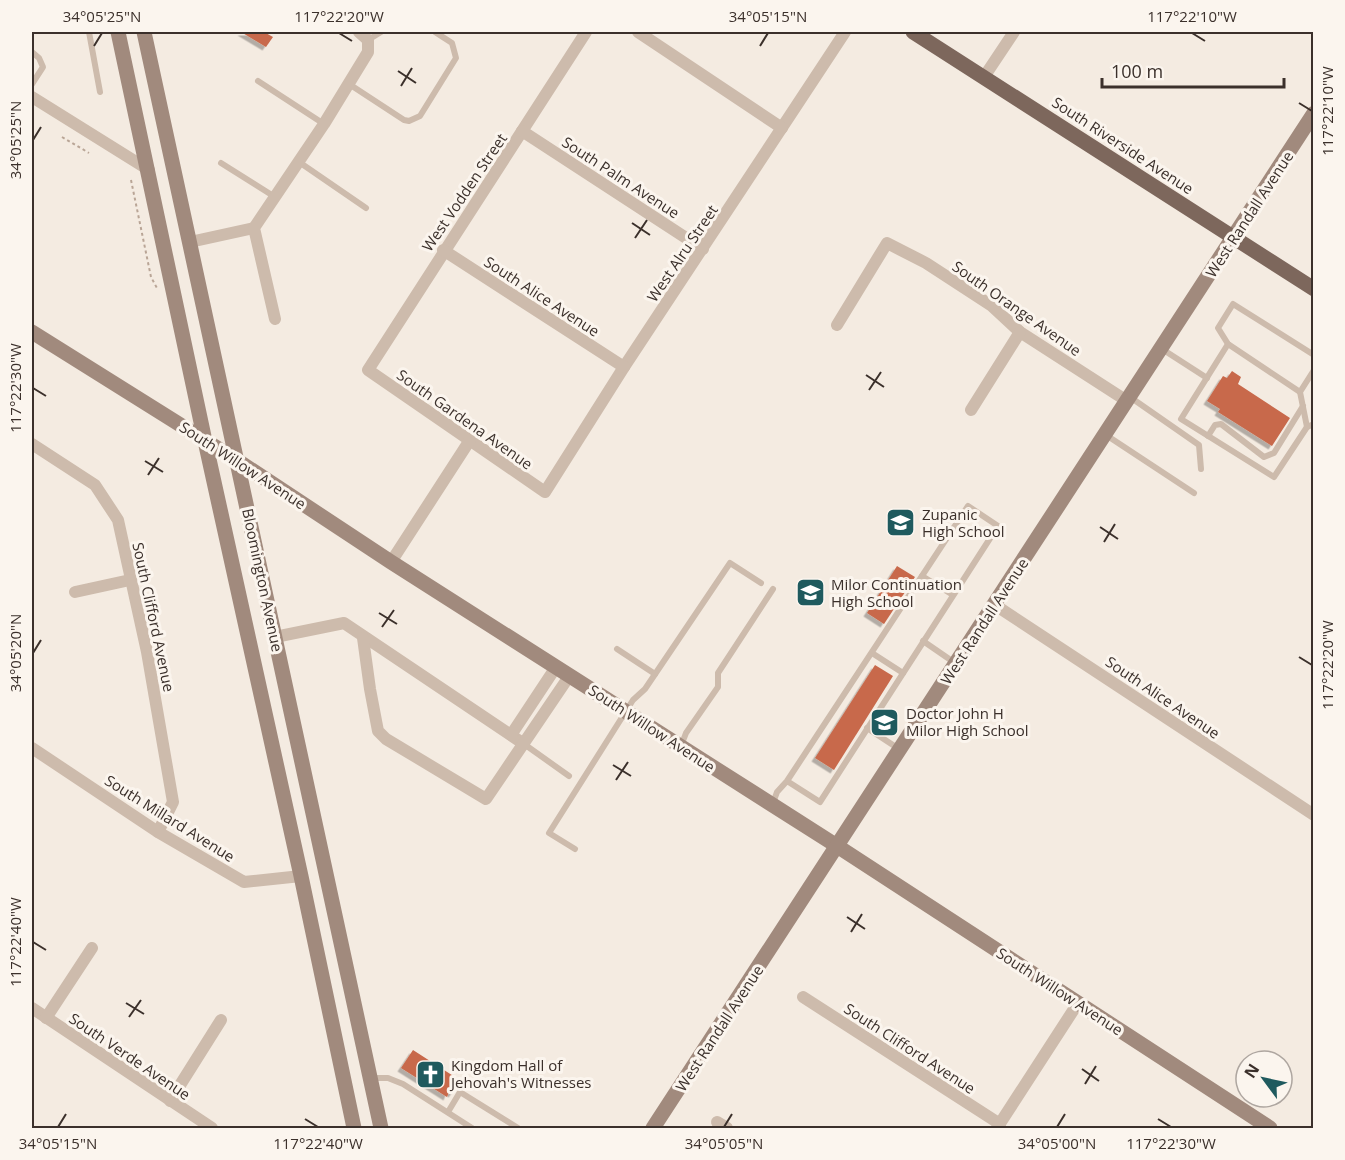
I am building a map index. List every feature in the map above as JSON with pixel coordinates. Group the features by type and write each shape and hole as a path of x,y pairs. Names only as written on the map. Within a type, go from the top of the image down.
{"main road":[{"name":"South Riverside Avenue","path":"913,32 1314,289"}],"street":[{"name":"Bloomington Avenue","path":"118,32 354,1128"},
{"name":"Bloomington Avenue","path":"144,32 381,1128"},
{"name":"West Vodden Street","path":"368,369 586,32"},
{"path":"638,32 782,128"},
{"name":"West Alru Street","path":"545,492 624,367 845,32"},
{"path":"984,77 1014,32"},
{"path":"190,242 254,228 324,124 368,52 364,36"},
{"path":"32,97 149,170"},
{"name":"West Randall Avenue","path":"653,1128 1314,113"},
{"name":"South Palm Avenue","path":"522,131 703,249"},
{"path":"254,228 275,319"},
{"name":"South Orange Avenue","path":"837,325 887,243 926,263 992,306 1020,332 1128,399"},
{"name":"South Alice Avenue","path":"443,250 624,367"},
{"name":"South Willow Avenue","path":"32,332 238,461 391,562 837,846 1270,1128"},
{"path":"971,410 1020,332"},
{"name":"South Gardena Avenue","path":"368,369 545,492"},
{"path":"391,562 470,440"},
{"name":"South Clifford Avenue","path":"32,444 95,485 118,520 153,683 173,802 158,832"},
{"path":"75,592 130,580"},
{"name":"South Alice Avenue","path":"995,605 1314,815"},
{"path":"275,637 344,623 363,638 524,744"},
{"path":"363,638 378,730 386,739 486,799 570,675"},
{"path":"511,735 556,667"},
{"name":"South Millard Avenue","path":"32,748 158,832 244,882 301,876"},
{"path":"46,1018 92,948"},
{"name":"South Clifford Avenue","path":"803,997 999,1126"},
{"path":"999,1126 1078,1003"},
{"name":"South Verde Avenue","path":"32,1008 212,1128"},
{"path":"170,1101 222,1020"}],"lane":[{"path":"89,32 100,92"},
{"path":"364,36 381,32"},
{"path":"348,84 404,120 409,121 420,116 456,58 452,43 435,32"},
{"path":"32,52 39,58 43,67 32,84"},
{"path":"258,81 324,124"},
{"path":"299,162 366,208"},
{"path":"221,163 275,197"},
{"path":"1228,344 1181,419 1274,477 1310,426 1300,392 1228,344 1218,328 1233,304 1314,355"},
{"path":"1161,349 1207,378"},
{"path":"1300,392 1314,370"},
{"path":"1128,399 1198,445 1201,469"},
{"path":"1208,436 1215,425 1221,424 1264,457 1274,453 1303,406"},
{"path":"1105,435 1194,493"},
{"path":"772,805 777,792 787,781 968,506 998,526 820,802 787,781"},
{"path":"575,849 549,833 633,700 645,689 730,563 761,583"},
{"path":"922,576 953,595"},
{"path":"681,747 686,733 718,687 718,673 773,589"},
{"path":"923,641 956,663"},
{"path":"617,649 655,674"},
{"path":"872,653 903,673"},
{"path":"867,728 900,750"},
{"path":"524,744 569,776"},
{"path":"369,1078 388,1078 403,1084 472,1128"},
{"path":"448,1112 460,1092 518,1128"}],"path":[{"path":"62,137 88,153"},
{"path":"131,180 151,278 158,290"}],"building":[{"path":"241,32 264,32 273,37 266,47"},
{"path":"1232,371 1241,377 1238,384 1290,418 1272,446 1218,412 1220,409 1207,401 1223,376 1227,378"},
{"path":"897,566 915,577 884,624 867,613"},
{"path":"875,665 893,676 834,770 815,758"},
{"name":"Kingdom Hall of Jehovah's Witnesses","path":"413,1050 458,1079 455,1083 459,1085 452,1094 449,1092 447,1097 401,1068"}],"place":[{"name":"Zupanic High School","path":"901,523"},
{"name":"Milor Continuation High School","path":"810,593"},
{"name":"Doctor John H Milor High School","path":"885,722"},
{"name":"Kingdom Hall of Jehovah's Witnesses","path":"430,1074"}]}
